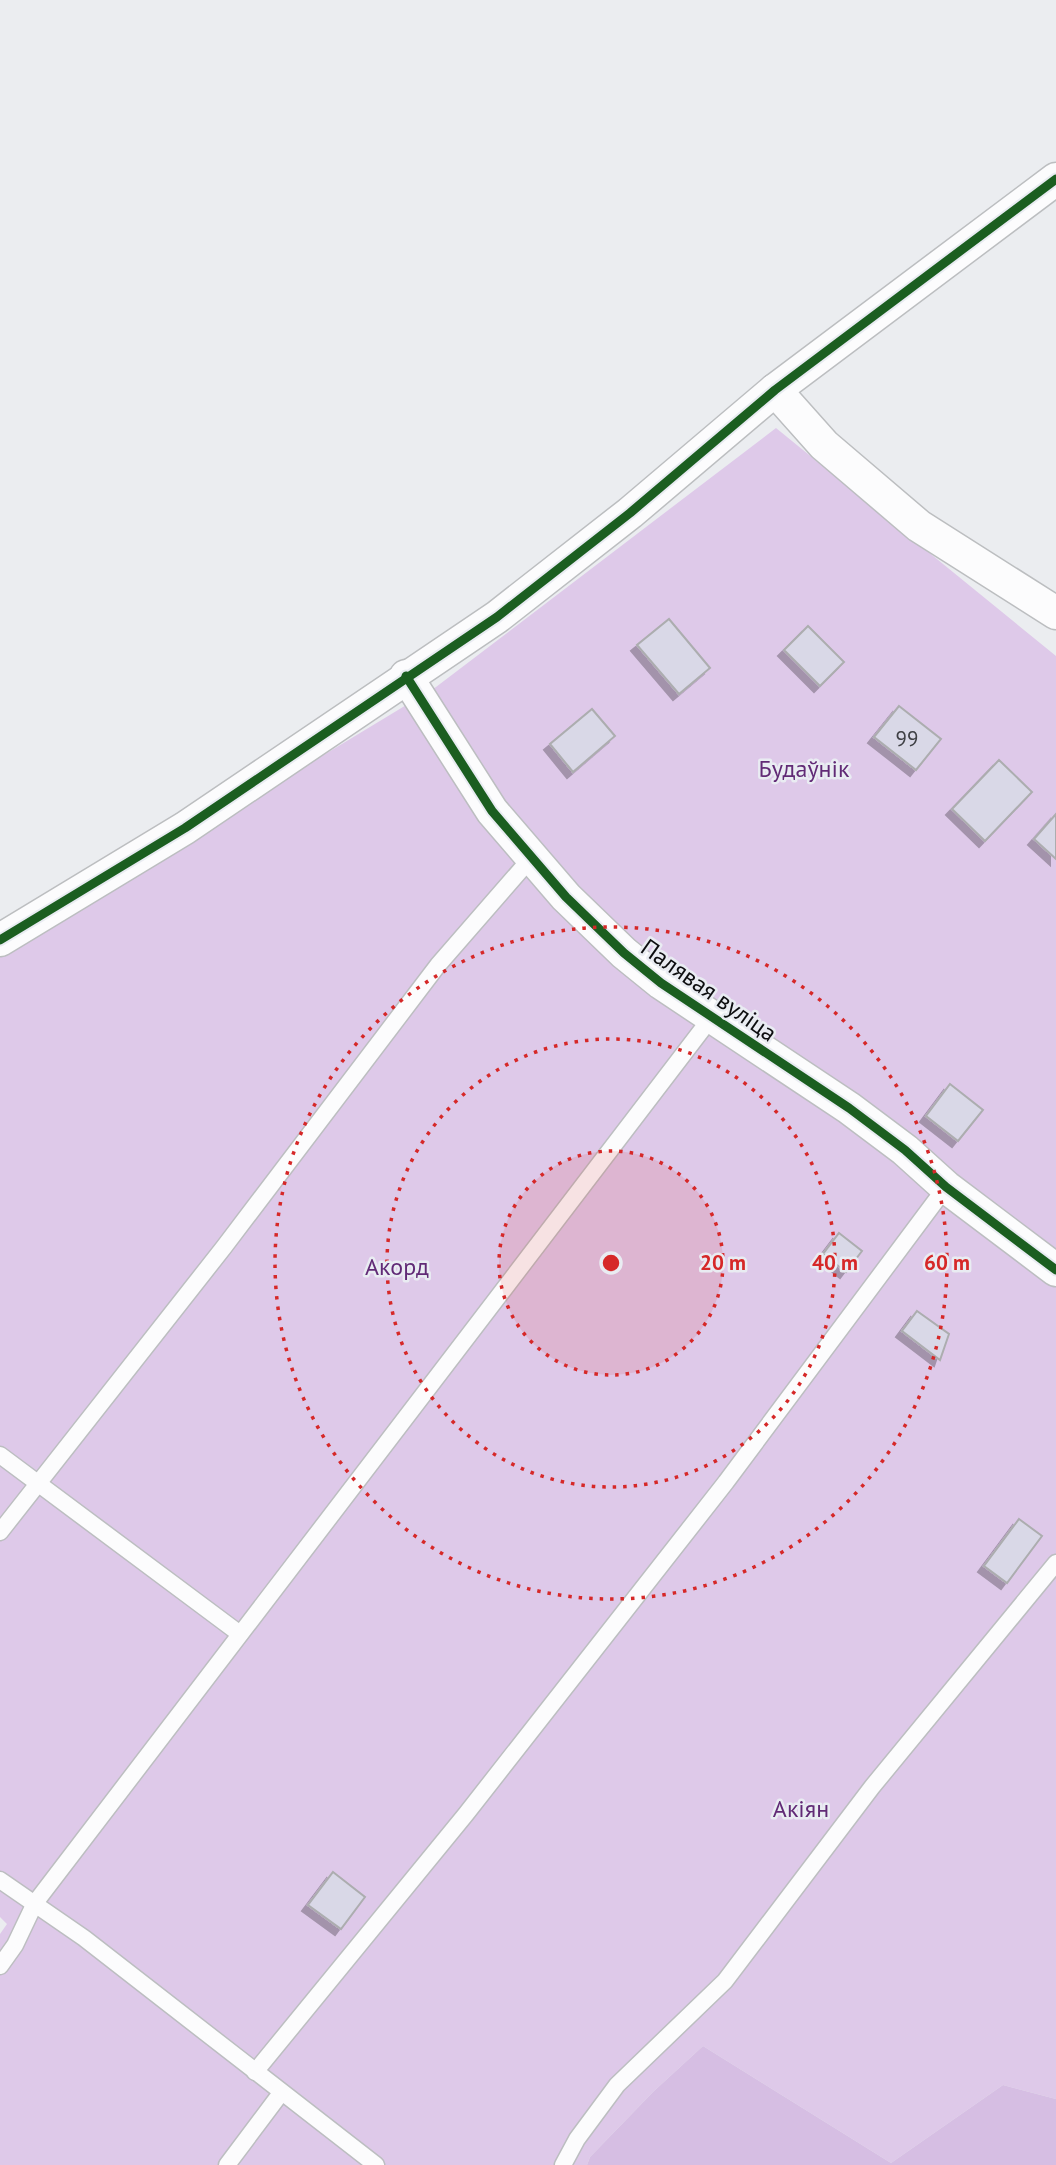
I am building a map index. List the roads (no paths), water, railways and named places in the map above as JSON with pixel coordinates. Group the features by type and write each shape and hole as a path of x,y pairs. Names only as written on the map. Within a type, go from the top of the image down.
{"street":[{"path":"0,940 186,828 507,609 630,513 775,390 1056,179"},
{"path":"775,390 824,445 919,526 1056,613"},
{"name":"Палявая вуліца","path":"406,676 492,810 566,897 624,953 711,1018 849,1108 905,1150 946,1187 1056,1269"}],"lane":[{"path":"0,1532 232,1237 430,976 532,857"},
{"path":"0,1966 15,1945 34,1903 711,1018"},
{"path":"254,2071 466,1814 726,1482 946,1187"},
{"path":"0,1455 240,1634"},
{"path":"563,2165 577,2139 617,2085 725,1981 912,1736 1056,1563"},
{"path":"0,1880 34,1903 376,2165"},
{"path":"227,2165 281,2093"}],"park label":[{"name":"Будаўнік","path":"804,768"},
{"name":"Акорд","path":"397,1266"},
{"name":"Акіян","path":"801,1808"}]}
